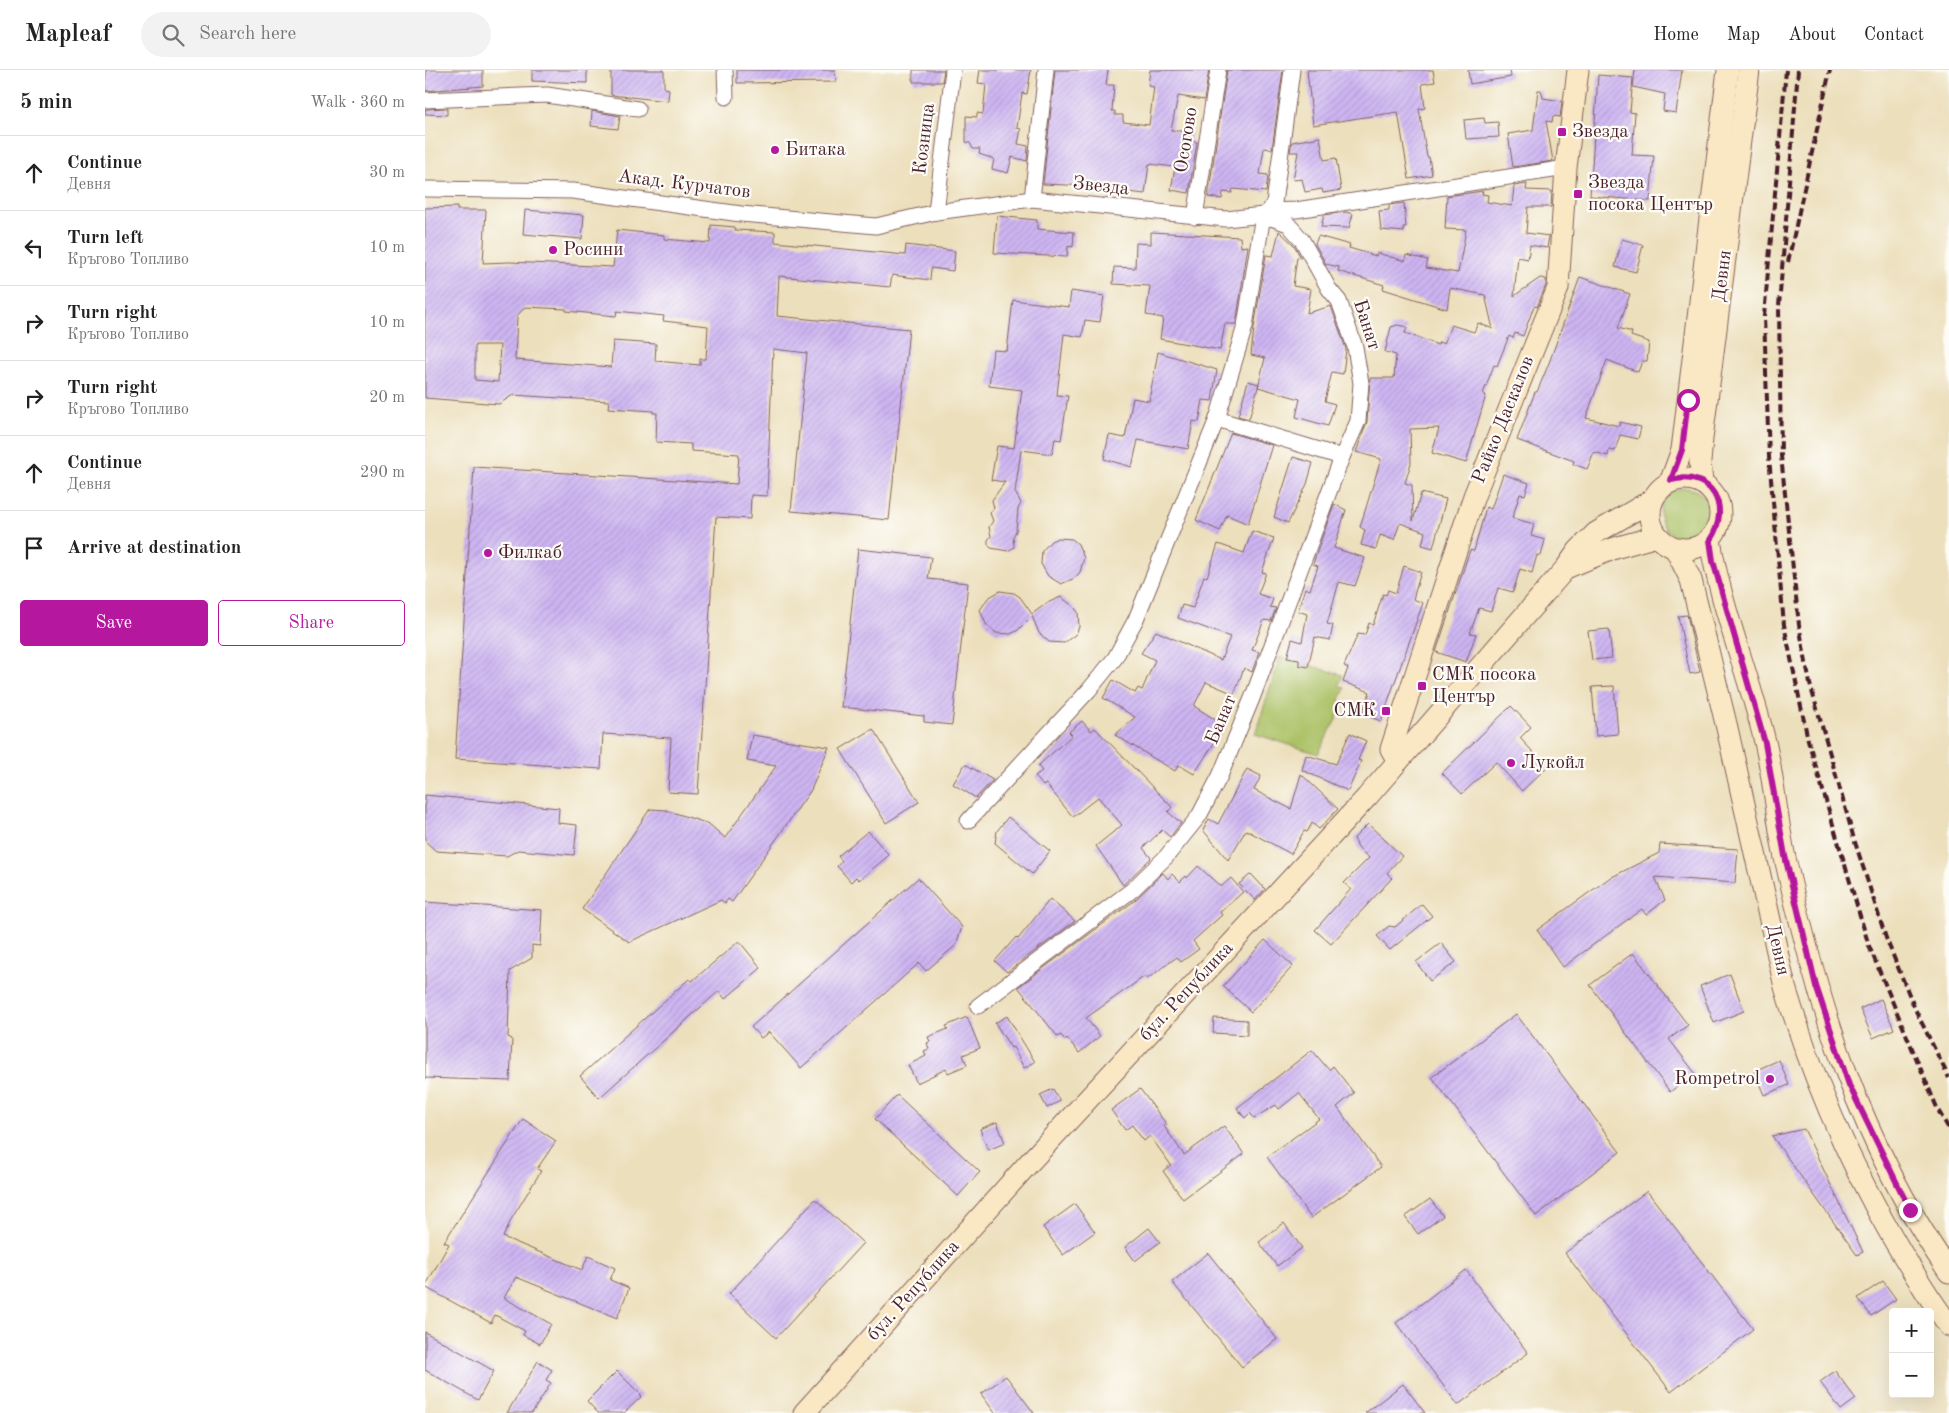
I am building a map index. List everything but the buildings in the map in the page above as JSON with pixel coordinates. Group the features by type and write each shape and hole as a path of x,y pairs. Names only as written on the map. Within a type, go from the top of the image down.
{"main road":[{"name":"Райко Даскалов","path":"1398,761 1391,749 1474,496 1558,288 1566,168 1578,70"},
{"name":"Девня","path":"1671,480 1682,450 1729,70"},
{"name":"Девня","path":"1701,482 1702,439 1749,70"},
{"path":"1692,478 1701,482 1712,490 1719,502 1721,515 1717,528 1710,540 1699,546 1687,549 1675,548 1657,536 1650,518 1652,500 1661,487 1671,480 1692,478"},
{"name":"бул. Република","path":"804,1413 1028,1164 1398,761 1566,568 1578,551 1596,533 1652,500"},
{"name":"бул. Република","path":"1566,568 1615,548 1657,536"},
{"name":"Девня","path":"1710,540 1716,577 1759,718 1785,856 1816,986 1849,1085 1910,1210 1949,1272"},
{"name":"Девня","path":"1675,548 1691,580 1727,728 1784,980 1795,1020 1836,1126 1866,1192 1904,1260 1949,1326"}],"street":[{"path":"725,70 726,97"},
{"name":"Козница","path":"936,212 953,70"},
{"path":"1032,200 1046,70"},
{"name":"Осогово","path":"1195,217 1218,70"},
{"path":"968,822 1089,690 1115,658 1136,619 1217,419 1245,326 1266,213 1274,202 1291,70"},
{"path":"425,100 547,96 638,109"},
{"name":"Звезда","path":"936,212 1032,200 1226,219 1566,168"},
{"name":"Акад. Курчатов","path":"425,189 573,191 741,214 876,226 936,212"},
{"name":"Банат","path":"978,1006 1131,890 1166,858 1199,816 1220,776 1253,696 1342,456 1358,421 1361,383 1355,347 1339,301 1329,289 1302,240 1288,224 1266,213"},
{"path":"1217,419 1342,456"}],"green space":[{"path":"1685,488 1703,495 1710,513 1703,531 1685,538 1667,531 1660,513 1667,495"},
{"path":"1280,657 1343,675 1339,686 1345,688 1338,704 1343,706 1318,754 1255,734"}],"railway":[{"path":"1786,70 1764,316 1769,457 1784,625 1808,740 1869,946 1938,1110 1949,1129"},
{"path":"1798,70 1779,306 1781,456 1799,625 1810,684 1854,839 1886,938 1915,1009 1949,1078"},
{"path":"1788,262 1830,70"}],"place":[{"name":"Звезда","path":"1562,132"},
{"name":"Битака","path":"775,150"},
{"name":"Звезда посока Център","path":"1578,194"},
{"name":"Росини","path":"553,250"},
{"name":"Филкаб","path":"488,553"},
{"name":"СМК посока Център","path":"1422,686"},
{"name":"СМК","path":"1386,711"},
{"name":"Лукойл","path":"1511,763"},
{"name":"Rompetrol","path":"1770,1079"}],"route":[{"path":"1688,400 1682,450 1671,480 1692,478 1701,482 1712,490 1719,502 1721,515 1717,528 1710,540 1716,577 1757,710 1765,743 1785,856 1816,986 1849,1085 1910,1210"}]}
